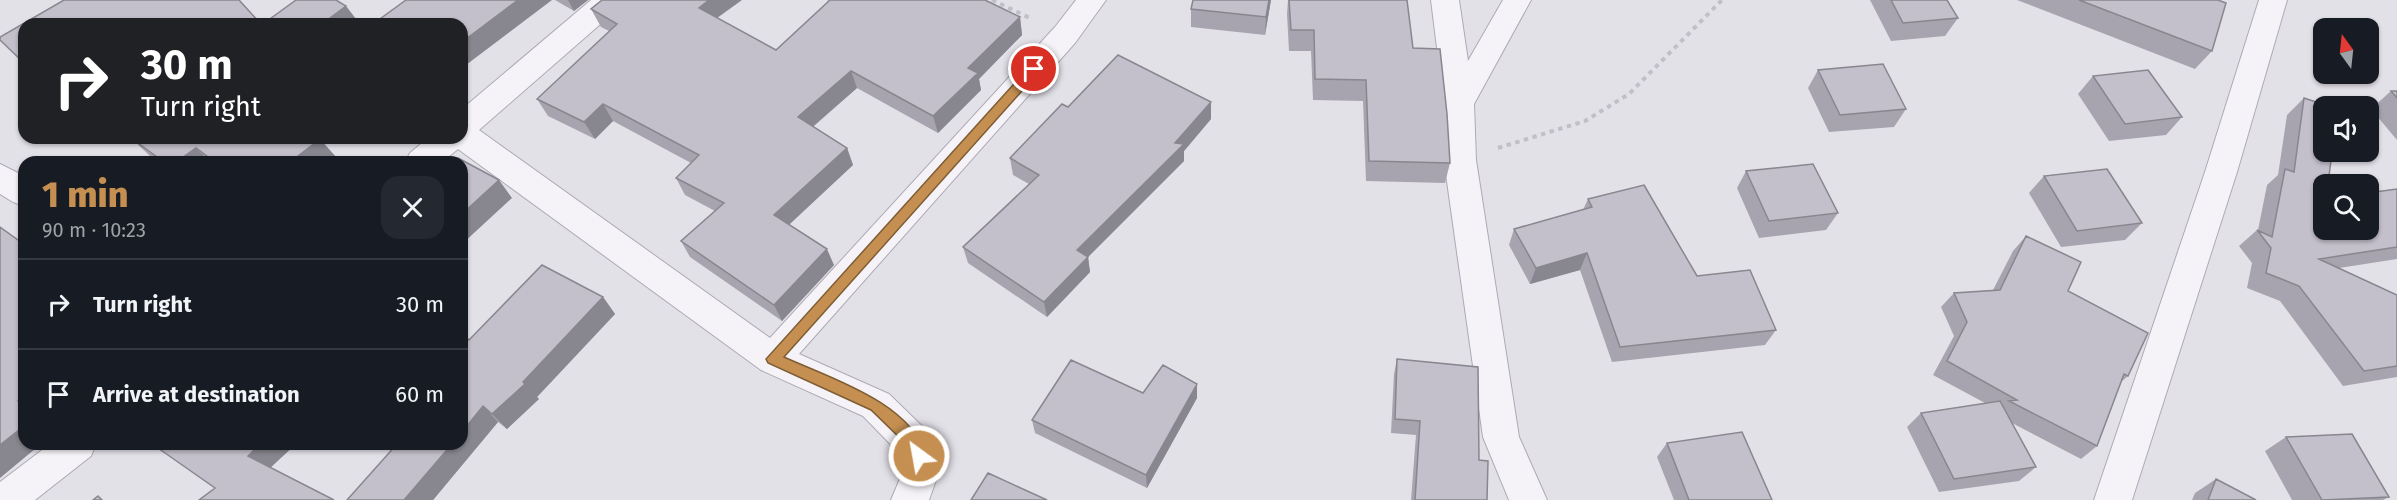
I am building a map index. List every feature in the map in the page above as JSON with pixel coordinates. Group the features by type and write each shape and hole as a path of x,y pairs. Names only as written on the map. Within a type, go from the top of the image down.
{"street":[{"path":"468,122 609,0"},
{"path":"773,359 1057,44 1092,0"},
{"path":"1445,0 1459,104 1460,160 1501,437 1528,500"},
{"path":"1459,104 1517,0"},
{"path":"2114,500 2225,161 2273,0"},
{"path":"468,139 773,359 876,405 915,444 922,469 910,500"},
{"path":"428,156 442,144"},
{"path":"0,177 18,189"},
{"path":"6,500 70,450"}],"path":[{"path":"1460,160 1585,122 1629,94 1722,0"}],"building":[{"path":"64,0 239,0 256,18 33,18"},
{"path":"296,0 336,0 346,6 330,18 271,18"},
{"path":"406,0 518,0 468,38 468,18 381,18"},
{"path":"602,0 709,0 699,8 776,50 830,0 985,0 1020,17 968,68 978,73 933,116 851,71 798,117 847,148 774,215 827,249 774,305 681,241 724,203 676,178 699,155 603,104 584,122 537,99 617,24 591,9"},
{"path":"1193,0 1269,0 1266,17 1191,9"},
{"path":"1289,0 1407,0 1413,48 1440,49 1450,163 1369,161 1366,80 1315,79 1314,30 1291,30"},
{"path":"1891,0 1947,0 1958,18 1903,23"},
{"path":"2079,0 2218,0 2226,3 2212,51"},
{"path":"18,27 18,57 0,40 0,37"},
{"path":"1118,55 1211,102 1175,143 1184,144 1077,250 1088,257 1044,302 963,247 1039,175 1010,158 1062,104 1068,107"},
{"path":"1883,64 1906,109 1840,115 1818,70"},
{"path":"2148,70 2182,117 2125,124 2093,76"},
{"path":"2304,98 2313,101 2313,162 2331,162 2329,174 2313,174 2313,240 2379,240 2379,191 2397,189 2397,247 2319,259 2397,295 2397,366 2364,371 2299,286 2266,273 2271,248 2257,230 2272,237 2285,169 2294,172"},
{"path":"139,144 313,144 298,156 207,156 196,148 185,156 156,156"},
{"path":"468,163 499,180 468,208"},
{"path":"1813,164 1838,213 1769,221 1746,171"},
{"path":"2107,169 2142,223 2077,231 2044,176"},
{"path":"1644,185 1697,276 1750,270 1776,330 1620,347 1587,253 1536,268 1514,229 1592,207 1588,199"},
{"path":"0,227 18,240 18,431 0,445"},
{"path":"2026,236 2081,262 2068,291 2148,333 2128,376 2124,374 2097,446 2009,401 2017,400 1947,361 1967,322 1954,293 2000,290"},
{"path":"542,265 603,297 523,382 525,384 492,414 483,406 468,425 469,340"},
{"path":"1397,359 1478,367 1479,460 1488,461 1487,500 1415,500 1420,421 1395,419"},
{"path":"1071,360 1143,393 1163,365 1197,384 1146,475 1032,420"},
{"path":"2000,401 2036,467 1954,479 1921,413"},
{"path":"1742,432 1772,500 1689,500 1667,443"},
{"path":"2352,434 2389,497 2322,500 2286,437"},
{"path":"161,450 254,450 248,456 334,500 199,500 215,488"},
{"path":"392,450 447,450 404,500 347,500"},
{"path":"988,473 1047,500 971,500"},
{"path":"2216,479 2256,500 2208,500"}],"route":[{"path":"919,456 915,444 876,405 773,359 1034,69"}]}
